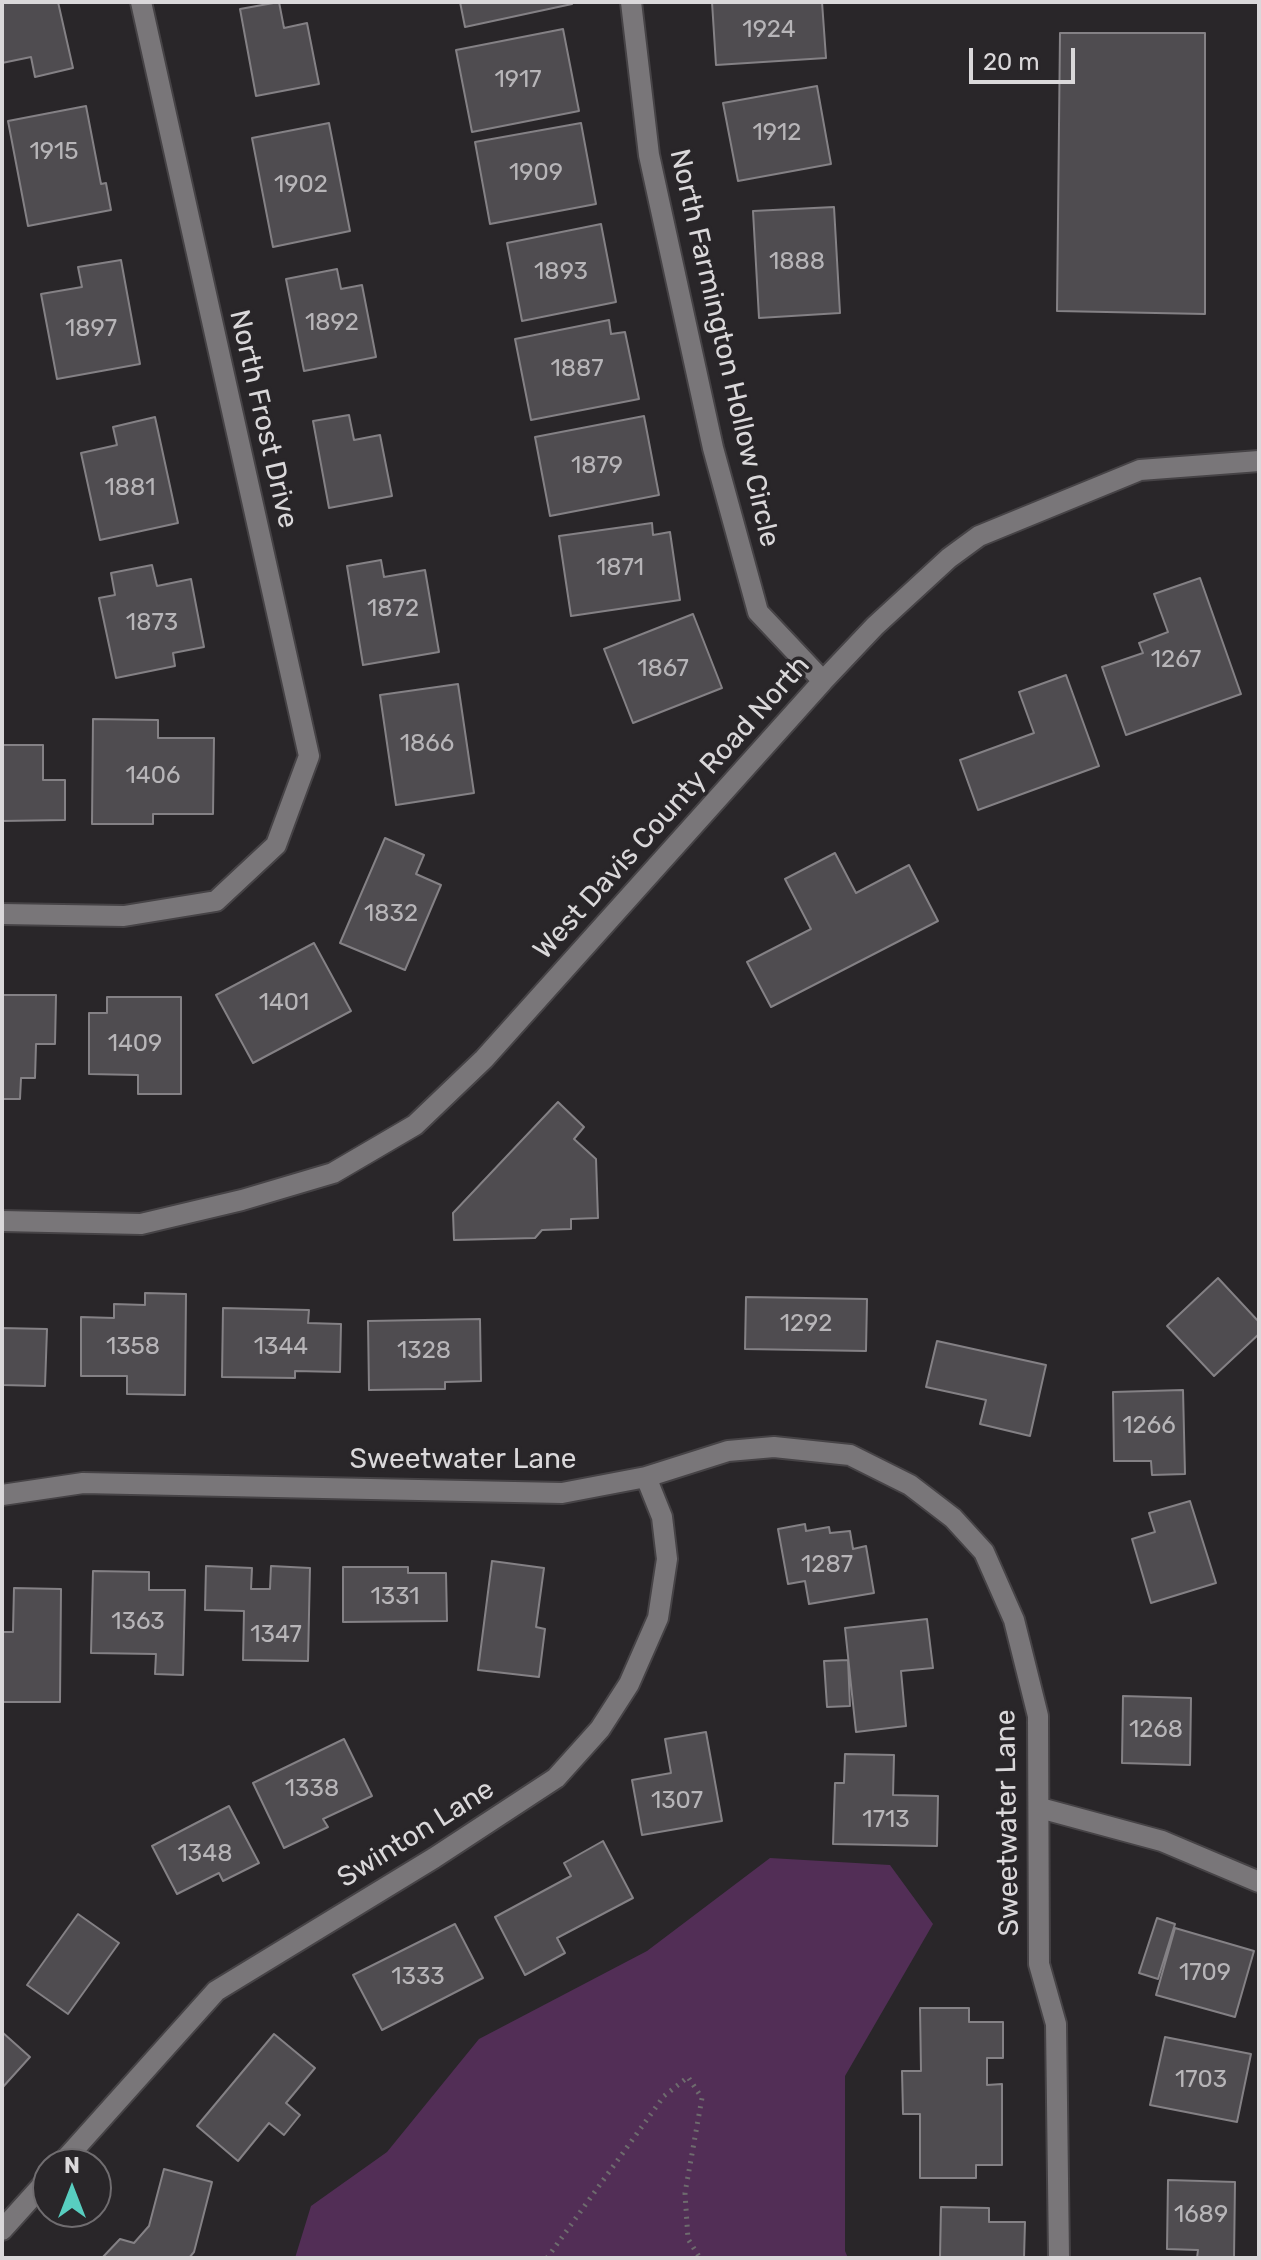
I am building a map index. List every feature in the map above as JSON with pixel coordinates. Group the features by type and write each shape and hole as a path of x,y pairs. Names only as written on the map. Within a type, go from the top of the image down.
{"street":[{"name":"North Frost Drive","path":"2,914 124,916 216,901 276,845 309,756 141,2"},
{"name":"North Farmington Hollow Circle","path":"631,2 649,155 713,448 758,612 823,681"},
{"name":"West Davis County Road North","path":"2,1221 141,1224 242,1200 333,1173 415,1125 484,1059 823,681 886,616 949,558 979,536 1140,470 1259,461"},
{"name":"Sweetwater Lane","path":"2,1495 83,1483 562,1493 646,1477 728,1451 774,1447 850,1455 910,1485 953,1518 984,1552 1014,1620 1038,1716 1039,1964 1056,2024 1059,2258"},
{"name":"Swinton Lane","path":"75,2148 216,1991 434,1858 556,1778 600,1729 629,1684 658,1618 667,1559 662,1517 646,1477"},
{"path":"1040,1808 1162,1841 1259,1882"},
{"path":"2,2230 32,2197"}],"path":[{"path":"547,2258 664,2096 688,2077 702,2098 685,2193 688,2239 700,2258"}],"shaded area":[{"path":"770,1858 890,1865 933,1924 845,2076 845,2251 848,2258 295,2258 311,2206 387,2152 479,2039 647,1951"}],"building":[{"path":"2,2 58,2 73,68 35,77 31,57 2,63"},
{"path":"279,2 284,28 307,23 319,84 256,96 240,9"},
{"path":"460,2 572,2 572,4 465,27"},
{"path":"712,2 822,2 826,58 716,65"},
{"path":"563,29 579,111 472,132 456,50"},
{"path":"1060,33 1205,33 1205,314 1057,311"},
{"path":"817,86 831,164 738,181 723,103"},
{"path":"86,106 101,184 106,183 111,210 28,226 8,121"},
{"path":"329,123 350,231 273,247 252,138"},
{"path":"581,123 596,204 490,224 475,142"},
{"path":"834,207 840,313 759,318 753,211"},
{"path":"601,224 616,302 522,321 507,243"},
{"path":"121,260 140,364 57,379 41,294 82,287 78,267"},
{"path":"337,269 341,289 362,285 376,357 304,371 286,279"},
{"path":"609,320 611,334 625,332 639,399 531,420 515,339"},
{"path":"349,415 354,440 380,435 392,496 329,508 313,421"},
{"path":"644,416 659,495 550,516 535,437"},
{"path":"155,417 178,523 100,540 81,453 117,445 113,427"},
{"path":"652,523 653,535 670,532 680,600 571,616 559,536"},
{"path":"381,560 384,577 425,570 439,652 363,665 347,566"},
{"path":"152,565 157,586 191,579 204,647 173,653 175,666 116,678 99,598 115,595 111,573"},
{"path":"1200,578 1241,694 1126,735 1102,667 1143,653 1139,643 1168,632 1154,594"},
{"path":"693,614 722,688 633,723 604,649"},
{"path":"1066,675 1099,766 978,810 960,760 1034,733 1019,692"},
{"path":"458,684 474,793 396,805 380,695"},
{"path":"93,719 158,720 158,738 214,738 213,814 153,814 153,824 92,824"},
{"path":"2,745 43,745 43,780 65,780 65,820 2,821"},
{"path":"385,838 424,855 416,874 441,885 405,970 340,943"},
{"path":"835,853 856,893 909,865 938,921 771,1007 747,962 811,929 785,879"},
{"path":"314,943 351,1011 253,1063 216,995"},
{"path":"2,995 56,995 55,1044 36,1044 35,1078 21,1078 20,1099 2,1099"},
{"path":"107,997 181,997 181,1094 138,1094 138,1075 89,1074 89,1013 107,1013"},
{"path":"558,1102 584,1127 574,1139 596,1159 598,1218 571,1219 571,1229 542,1230 535,1238 454,1240 453,1213"},
{"path":"1218,1278 1259,1322 1259,1334 1214,1376 1167,1326"},
{"path":"145,1293 186,1294 185,1395 127,1394 127,1376 81,1376 81,1317 114,1318 114,1304 145,1305"},
{"path":"746,1297 867,1299 866,1351 745,1349"},
{"path":"223,1308 309,1310 308,1323 341,1324 340,1372 295,1371 295,1378 222,1377"},
{"path":"480,1319 481,1381 445,1382 445,1389 369,1390 368,1321"},
{"path":"2,1328 47,1329 45,1386 2,1385"},
{"path":"937,1341 1046,1365 1030,1436 980,1424 986,1400 926,1387"},
{"path":"1183,1390 1185,1474 1152,1475 1151,1461 1114,1461 1113,1392"},
{"path":"1190,1501 1216,1583 1151,1603 1132,1539 1155,1532 1149,1513"},
{"path":"805,1524 806,1531 829,1527 830,1533 850,1531 853,1549 866,1546 874,1593 809,1604 805,1581 788,1584 778,1529"},
{"path":"492,1561 544,1568 536,1627 545,1629 539,1677 478,1670"},
{"path":"206,1566 252,1568 251,1589 270,1589 271,1566 310,1568 308,1661 243,1660 244,1611 205,1610"},
{"path":"343,1567 408,1567 408,1573 446,1573 447,1621 343,1622"},
{"path":"93,1571 149,1572 149,1590 185,1590 183,1675 155,1674 156,1654 91,1653"},
{"path":"14,1588 61,1589 60,1702 2,1702 2,1632 13,1632"},
{"path":"927,1619 933,1668 901,1671 906,1726 856,1732 845,1628"},
{"path":"848,1660 850,1706 827,1707 824,1661"},
{"path":"1123,1696 1191,1698 1190,1765 1122,1763"},
{"path":"706,1732 722,1821 642,1835 632,1780 671,1773 665,1739"},
{"path":"344,1739 372,1796 323,1819 328,1827 284,1848 253,1783"},
{"path":"845,1754 894,1755 893,1795 938,1796 937,1846 833,1844 835,1783 844,1783"},
{"path":"229,1806 259,1863 223,1881 219,1873 177,1894 152,1846"},
{"path":"603,1841 633,1898 557,1938 565,1953 525,1975 495,1917 571,1876 564,1863"},
{"path":"78,1914 119,1943 68,2014 27,1985"},
{"path":"1157,1918 1175,1924 1158,1979 1139,1973"},
{"path":"455,1924 483,1978 382,2030 353,1975"},
{"path":"1175,1928 1254,1951 1235,2017 1156,1995"},
{"path":"920,2008 969,2008 969,2022 1003,2022 1003,2058 987,2058 987,2085 1002,2084 1002,2165 976,2165 976,2178 920,2178 920,2114 903,2114 902,2071 921,2071"},
{"path":"2,2032 30,2057 2,2088"},
{"path":"274,2034 315,2068 286,2103 300,2115 284,2135 269,2123 238,2161 197,2126"},
{"path":"1165,2037 1251,2054 1237,2122 1150,2105"},
{"path":"164,2169 212,2182 194,2252 189,2258 102,2258 120,2239 134,2243 149,2226"},
{"path":"1168,2180 1235,2182 1234,2258 1197,2258 1198,2250 1167,2249"},
{"path":"941,2207 989,2208 989,2222 1025,2222 1024,2258 940,2258"}]}
